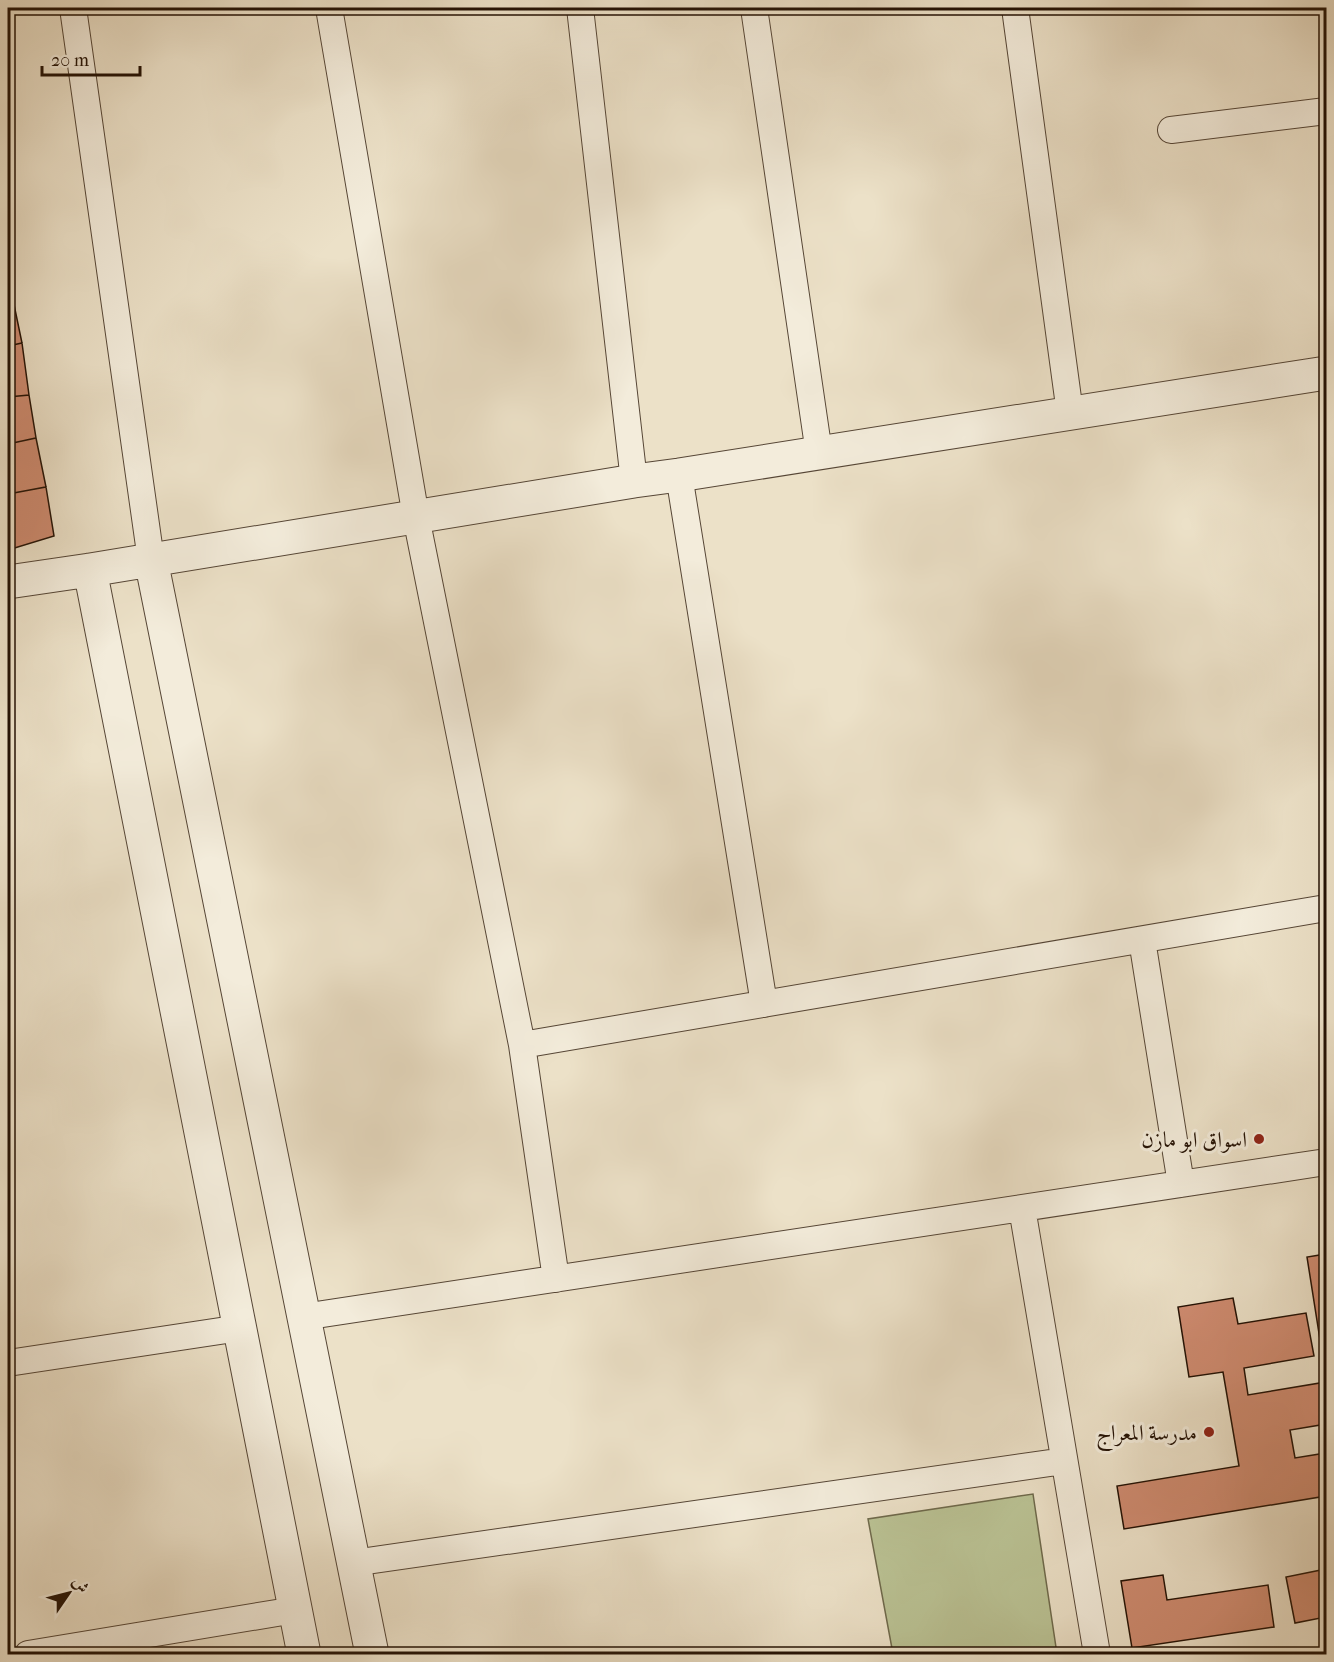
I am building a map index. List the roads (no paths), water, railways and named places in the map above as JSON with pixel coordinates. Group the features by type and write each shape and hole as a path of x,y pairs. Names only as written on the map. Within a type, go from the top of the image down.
{"street":[{"path":"73,8 151,560 372,1654"},
{"path":"329,8 416,517 522,1045 556,1279"},
{"path":"580,8 634,481"},
{"path":"754,8 819,453"},
{"path":"1015,8 1070,413"},
{"path":"1171,130 1326,111"},
{"path":"8,582 1326,373"},
{"path":"679,475 765,1004"},
{"path":"90,570 304,1654"},
{"path":"522,1045 1326,908"},
{"path":"1142,940 1181,1184"},
{"path":"303,1317 1326,1162"},
{"path":"1022,1208 1097,1654"},
{"path":"8,1360 240,1328"},
{"path":"353,1563 1064,1461"},
{"path":"41,1654 296,1610"}],"place":[{"name":"اسواق ابو مازن","path":"1259,1139"},
{"name":"مدرسة المعراج","path":"1209,1432"}]}
